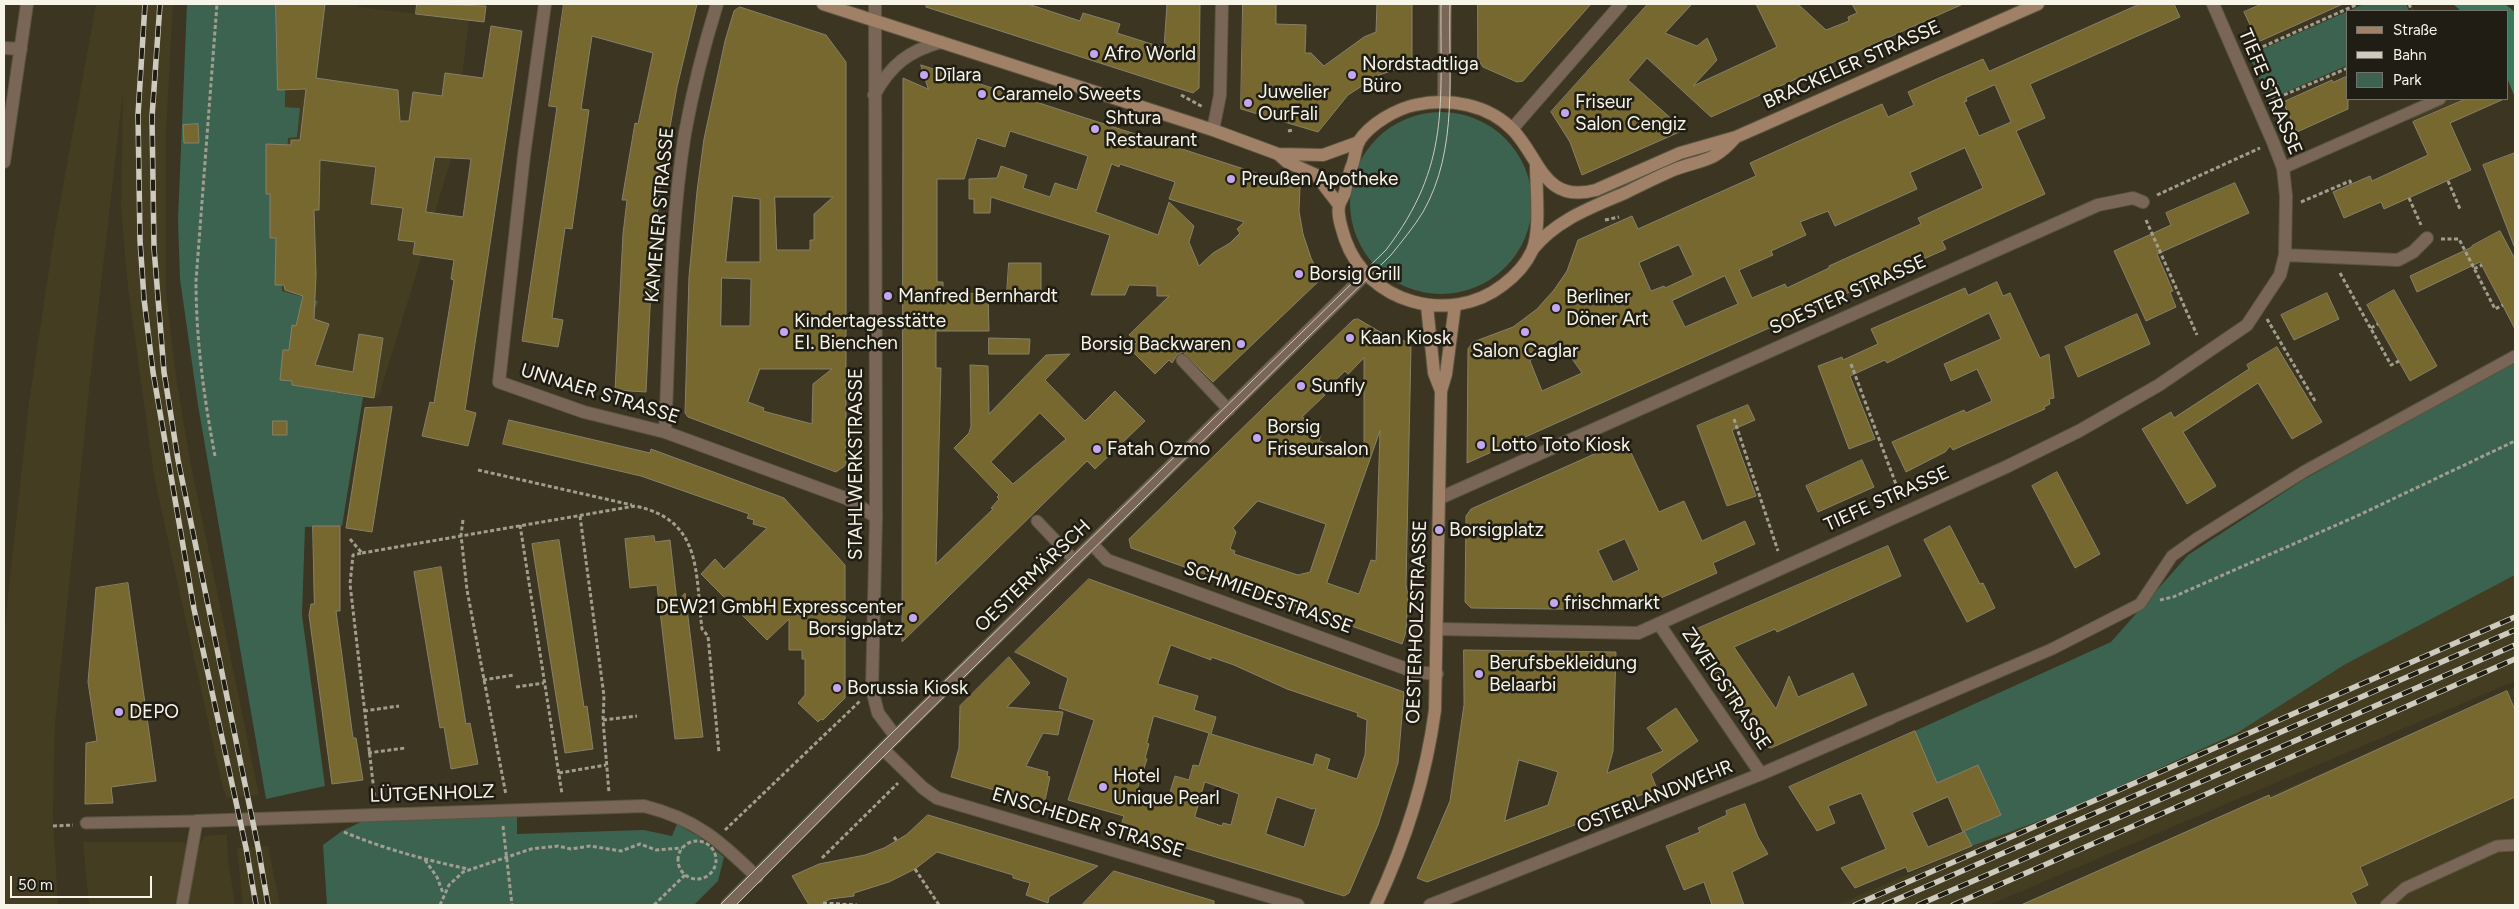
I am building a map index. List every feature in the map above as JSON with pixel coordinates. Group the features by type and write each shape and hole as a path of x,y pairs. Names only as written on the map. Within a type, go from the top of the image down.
{"main road":[{"path":"823,4 1213,130 1278,154 1323,155 1359,142"},
{"name":"BRACKELER STRASSE","path":"1536,165 1554,186 1570,192 1583,194 1596,190 1680,153 1736,137 2038,4"},
{"path":"1444,101 1466,104 1483,110 1512,129 1526,146 1536,165 1537,210 1533,249 1512,279 1495,291 1477,300 1455,305 1427,306 1400,298 1384,289 1366,274 1348,248 1340,225 1339,205 1359,142 1370,129 1391,114 1415,105 1444,101"},
{"name":"BRACKELER STRASSE","path":"1533,249 1544,235 1568,218 1677,169 1698,164 1721,154 1736,137"},
{"path":"1278,154 1287,162 1316,175 1339,205"},
{"name":"OESTERHOLZSTRASSE","path":"1376,905 1388,879 1424,777 1436,710 1441,391 1446,374 1455,305"},
{"name":"OESTERHOLZSTRASSE","path":"1427,306 1434,373 1441,391"}],"street":[{"path":"4,162 27,4"},
{"name":"UNNAER STRASSE","path":"545,4 524,155 499,382 584,412 665,432 848,499 876,517"},
{"name":"KAMENER STRASSE","path":"665,432 670,290 685,134 694,90 717,4"},
{"name":"STAHLWERKSTRASSE","path":"875,4 876,517 872,689 878,713 896,737"},
{"path":"1213,130 1220,95 1222,4"},
{"path":"1444,101 1445,4"},
{"path":"1512,129 1621,4"},
{"name":"TIEFE STRASSE","path":"1438,629 1638,633 2006,468 2079,431 2159,385 2247,325 2280,275 2285,255 2288,224 2282,168 2273,142 2214,4"},
{"path":"874,94 888,71 898,63 919,50 941,42"},
{"path":"4,48 20,49"},
{"name":"SOESTER STRASSE","path":"1440,498 2098,205 2133,198 2143,202"},
{"path":"2285,255 2398,260 2413,252 2427,238"},
{"name":"OESTERMÄRSCH","path":"727,905 1366,274"},
{"name":"SCHMIEDESTRASSE","path":"1092,544 1107,560 1415,672 1437,674"},
{"name":"ZWEIGSTRASSE","path":"1659,624 1761,774"},
{"name":"OSTERLANDWEHR","path":"1430,905 1761,774 1891,718"},
{"name":"ENSCHEDER STRASSE","path":"883,749 923,788 937,798 1298,905"},
{"name":"LÜTGENHOLZ","path":"197,821 644,806 671,813 699,827 716,839 757,877"}],"lane":[{"path":"2282,168 2438,100"},
{"path":"1891,718 2052,649 2140,604 2172,556 2196,539 2305,471 2515,356"},
{"path":"1182,360 1229,410"},
{"path":"1036,521 1074,561"},
{"path":"182,905 197,821"},
{"name":"LÜTGENHOLZ","path":"86,823 197,821"},
{"path":"2386,905 2405,888 2497,846 2515,844"}],"path":[{"path":"215,456 206,406 196,313 196,281 217,4"},
{"path":"2256,50 2358,4"},
{"path":"2267,103 2346,69"},
{"path":"1181,95 1217,116"},
{"path":"1288,131 1293,130"},
{"path":"2143,202 2273,142"},
{"path":"2298,204 2350,181 2352,184"},
{"path":"2448,181 2460,210"},
{"path":"2409,198 2427,238 2459,239 2495,309 2503,305"},
{"path":"2146,220 2197,335"},
{"path":"2333,258 2391,365 2399,361"},
{"path":"2474,269 2482,265"},
{"path":"2266,317 2315,401"},
{"path":"2371,328 2378,324"},
{"path":"1851,364 1900,495"},
{"path":"1734,419 1778,551"},
{"path":"2140,604 2173,597 2357,516 2515,441"},
{"path":"478,470 652,509 670,519 690,544 702,629 708,636 719,753"},
{"path":"375,801 350,584 353,554 635,506"},
{"path":"580,516 604,696 603,720 609,796"},
{"path":"462,520 461,535 467,590 506,798"},
{"path":"520,526 562,797"},
{"path":"350,539 362,553"},
{"path":"483,680 514,675"},
{"path":"516,687 544,683"},
{"path":"716,839 872,689"},
{"path":"364,711 399,706"},
{"path":"603,720 637,716"},
{"path":"368,752 405,748"},
{"path":"559,773 606,765"},
{"path":"822,858 907,773"},
{"path":"502,817 512,905"},
{"path":"342,831 367,842 426,860 469,869"},
{"path":"894,837 897,841"},
{"path":"699,841 710,847 715,858 715,865 708,875 696,879 684,875 678,859 682,848 687,844 699,841"},
{"path":"440,905 443,894 453,879 469,869 530,849 544,846 558,846 571,849 590,846 621,851 640,844 656,850 682,848"},
{"path":"426,860 437,877 443,894"},
{"path":"915,869 939,905"},
{"path":"654,905 684,875"},
{"path":"823,903 857,905"}],"shaded area":[{"path":"96,4 173,4 166,134 166,292 177,383 191,465 259,795 227,798 222,785 154,476 128,288 121,209 123,92 90,381 55,724 53,815 58,905 4,905 4,633 29,402 54,236"},
{"path":"286,4 359,4 359,7 469,20 453,153 379,396 292,384 282,291 288,138 300,108 285,107"},
{"path":"2424,100 2502,100 2420,137 2407,107"},
{"path":"2515,575 2515,681 1989,905 1837,905 2237,733 2344,665"},
{"path":"2515,687 2515,905 2024,905"},
{"path":"227,834 228,859 235,905 89,905 83,842 179,842 199,845 205,836"},
{"path":"268,846 280,905 243,905 237,848"}],"green space":[{"path":"187,4 286,4 285,107 300,108 297,137 288,138 282,291 318,301 296,358 292,385 363,397 342,526 305,527 302,615 325,786 266,799 198,405 180,279 178,220"},
{"path":"2364,4 2406,4 2409,10 2350,10"},
{"path":"2453,4 2505,4 2515,12 2515,98 2509,83 2509,10 2460,10"},
{"path":"2346,12 2346,66 2268,100 2249,55"},
{"path":"1441,112 1459,114 1476,119 1499,133 1511,145 1525,168 1530,185 1532,203 1530,221 1525,238 1511,261 1499,273 1476,287 1459,292 1441,294 1423,292 1406,287 1383,273 1371,261 1357,238 1352,221 1350,203 1352,185 1357,168 1371,145 1383,133 1406,119 1423,114"},
{"path":"2515,361 2515,575 2344,665 2237,733 2063,812 1972,846 1964,831 2001,815 1978,765 1937,783 1925,778 1906,735 2111,642 2188,555 2303,480"},
{"path":"517,816 517,834 644,830 672,836 677,824 698,836 724,857 718,881 694,905 327,905 323,845 342,831 363,821"}],"building":[{"path":"276,4 325,4 316,78 398,90 400,121 409,121 413,92 442,96 445,73 483,78 491,26 522,31 465,410 476,413 468,446 422,436 430,402 434,403 454,280 451,279 454,260 413,254 415,242 398,240 403,208 371,204 376,167 320,160 319,210 314,210 316,275 314,319 329,324 315,365 353,372 359,334 383,338 374,398 292,385 292,381 280,380 283,350 289,350 292,325 296,326 303,296 285,290 284,285 275,285 276,238 270,238 270,194 266,194 266,144 291,145 291,140 300,140 306,89 278,90","holes":["435,157 471,159 463,217 426,212"]},
{"path":"417,4 486,6 484,22 416,14"},
{"path":"564,4 697,4 677,87 661,179 652,267 646,392 615,390 623,234 627,200 622,200 635,123 638,124 653,53 592,36 581,109 589,110 572,229 565,228 552,318 563,320 558,347 522,341 557,107 549,106"},
{"path":"927,4 1028,4 1080,21 1083,13 1120,24 1117,33 1164,48 1167,4 1200,4 1199,88 1193,93 926,7"},
{"path":"1243,4 1276,4 1276,24 1306,25 1305,53 1311,53 1324,66 1364,37 1376,32 1377,4 1412,4 1412,64 1379,75 1348,95 1318,132 1241,109"},
{"path":"1478,4 1591,4 1523,81 1517,82 1483,67 1478,60"},
{"path":"1648,4 1692,4 1665,33 1697,46 1707,38 1717,60 1693,86 1777,47 1756,4 1798,4 1826,30 1849,21 1848,17 1857,13 1852,4 1963,4 1711,117 1647,58 1628,80 1684,130 1582,175 1570,142 1551,112"},
{"path":"2140,4 2174,4 2180,17 2030,84 2045,118 2016,131 2045,194 1942,241 1946,249 1467,463 1468,349 1473,342 1513,327 1537,309 1554,290 1567,271 1578,240 1632,216 1638,229 1756,176 1750,163 1843,121 1882,104 1888,117 1914,105 1908,92 1983,59 1989,71","holes":["1995,85 2011,122 1979,136 1964,102 1967,101 1966,98","1965,148 1983,188 1918,218 1921,224 1829,266 1829,268 1787,288 1785,284 1752,298 1739,270 1773,255 1771,251 1806,235 1800,222 1828,211 1835,226 1917,189 1910,173","1679,245 1693,275 1665,288 1664,286 1651,291 1639,263","1725,276 1738,304 1685,327 1672,301","1559,340 1582,373 1542,391 1530,361"]},
{"path":"2262,4 2343,4 2258,42 2244,12"},
{"path":"740,7 826,35 846,62 846,465 836,472 688,417 685,413 689,277 697,191 704,139 725,41 734,11","holes":["733,196 760,199 760,262 726,262","775,197 833,197 814,214 814,240 810,240 810,250 777,250","722,278 751,279 750,326 721,326","760,369 832,369 813,384 812,424 763,411 764,408 748,402"]},
{"path":"921,65 1300,187 1299,211 1303,234 1321,279 1213,382 1183,352 1177,355 1172,363 1169,360 1155,374 1130,349 1137,342 1129,335 1169,296 1157,296 1157,286 1129,285 1125,295 1091,295 1110,235 991,197 990,213 974,213 974,199 969,199 969,179 997,178 1001,166 1027,175 1023,188 1050,197 1055,183 1077,190 1088,156 1010,131 1005,147 977,138 964,179 937,179 937,282 943,282 943,294 988,293 989,331 936,331 936,368 941,368 936,564 993,509 991,508 999,499 997,497 999,495 954,448 969,433 971,426 970,365 988,366 989,414 1046,355 1070,354 1045,380 1085,421 1115,391 1145,421 1095,469 1087,461 902,642 903,78 928,89","holes":["1112,164 1119,167 1120,164 1175,182 1169,199 1244,222 1237,229 1240,233 1230,243 1213,253 1199,266 1189,242 1194,226 1169,202 1158,235 1096,212","1040,413 1066,439 1013,484 991,462"]},
{"path":"2346,77 2348,109 2297,132 2283,102 2332,80 2333,82"},
{"path":"2464,100 2502,100 2450,123 2471,170 2384,209 2381,202 2344,218 2333,192 2370,176 2372,181 2428,155 2413,122"},
{"path":"198,124 199,143 184,143 183,125"},
{"path":"2515,153 2515,246 2514,246 2483,165"},
{"path":"2235,183 2249,213 2157,254 2173,291 2170,292 2176,307 2146,321 2114,251 2171,225 2166,213"},
{"path":"2500,231 2515,259 2515,329 2480,262 2417,292 2410,276 2472,247"},
{"path":"1009,263 1041,263 1041,294 1007,294"},
{"path":"1997,282 2003,296 2010,293 2040,358 2049,354 2054,398 2049,399 2050,404 2044,407 2045,409 1953,450 1950,446 1945,452 1906,472 1892,442 1964,410 1966,413 1992,401 1977,369 1951,381 1944,364 2001,339 1989,313 1887,363 1885,360 1850,376 1875,439 1849,449 1818,366 1842,357 1843,360 1878,344 1871,329 1965,288 1968,295"},
{"path":"2394,290 2437,366 2410,381 2367,305"},
{"path":"2327,293 2339,319 2294,340 2281,315"},
{"path":"2137,314 2150,344 2078,377 2065,347"},
{"path":"1358,319 1387,336 1408,342 1411,347 1406,585 1408,597 1406,632 1402,644 1131,548 1129,539 1353,320","holes":["1364,358 1364,457 1319,441 1321,434 1314,431 1317,424 1302,417 1325,395 1323,392 1345,371 1348,374","1380,431 1376,561 1371,560 1359,594 1327,583","1258,501 1326,524 1310,572 1298,575 1234,554 1235,551 1230,549 1236,532 1233,528"]},
{"path":"989,338 1030,339 1029,354 989,354"},
{"path":"2277,347 2322,422 2292,439 2258,383 2183,432 2216,486 2187,504 2142,429 2171,412 2174,418 2249,369 2247,365"},
{"path":"1748,405 1755,420 1732,430 1756,496 1727,506 1697,426"},
{"path":"392,407 372,532 346,528 365,408"},
{"path":"509,420 650,453 651,449 784,498 845,565 845,698 823,720 821,719 818,722 798,703 805,695 805,659 802,659 802,650 789,650 789,619 767,640 701,574 715,559 724,569 767,528 753,524 754,520 747,518 749,514 641,476 503,444"},
{"path":"273,421 287,421 287,435 273,435"},
{"path":"1627,444 1659,512 1684,501 1702,541 1745,521 1755,544 1713,563 1717,573 1634,610 1471,608 1465,602 1466,516 1471,509 1601,451 1603,454","holes":["1625,539 1639,570 1613,582 1598,551"]},
{"path":"1862,460 1874,487 1818,512 1806,486"},
{"path":"2057,472 2100,554 2075,568 2032,486"},
{"path":"313,526 340,526 340,611 336,611 353,738 356,738 363,780 332,784 309,615 311,604 314,604"},
{"path":"1950,526 1980,584 1983,583 1995,608 1967,622 1924,540"},
{"path":"654,536 655,542 670,540 677,602 685,593 703,737 675,739 657,585 630,588 625,539"},
{"path":"559,540 584,707 587,706 593,749 565,753 532,544"},
{"path":"1888,546 1901,576 1777,632 1775,629 1734,647 1776,709 1789,676 1798,697 1853,673 1867,705 1771,748 1765,747 1690,638 1692,631"},
{"path":"441,567 466,724 470,723 478,764 451,769 444,727 440,728 414,572"},
{"path":"1089,579 1404,692 1398,763 1378,825 1349,893 1344,896 1120,828 1124,816 1068,800 1094,720 1059,708 1068,678 1015,652","holes":["1171,645 1211,660 1211,657 1234,665 1287,689 1358,713 1357,716 1367,720 1365,755 1357,779 1327,769 1330,759 1316,754 1313,765 1211,734 1216,717 1194,710 1198,696 1158,684","1154,716 1209,733 1199,766 1193,765 1189,780 1175,776 1166,805 1135,796 1147,759 1145,758 1149,744 1147,743","1205,782 1239,794 1231,825 1223,823 1222,826 1195,817","1277,797 1312,809 1316,808 1304,847 1266,834"]},
{"name":"DEPO","path":"128,583 156,781 111,787 113,803 85,804 86,743 97,741 88,682 96,588"},
{"path":"1464,650 1616,652 1613,751 1607,773 1663,751 1647,728 1676,708 1698,741 1651,774 1657,789 1619,803 1621,807 1427,882 1417,878 1450,801 1464,705","holes":["1519,760 1558,772 1548,805 1505,821"]},
{"path":"1009,657 1030,683 1007,707 1063,712 1058,735 1043,733 1026,766 1048,772 1047,776 1050,777 1044,805 951,777 959,748 960,706"},
{"path":"2507,691 2515,710 2515,797 2360,867 2368,885 2351,893 2357,905 2021,905 2269,795 2270,798"},
{"path":"1915,731 1937,783 1978,765 2001,815 1964,831 1972,846 1908,872 1906,867 1855,888 1841,868 1886,849 1861,793 1828,806 1835,823 1817,831 1789,787","holes":["1948,797 1963,832 1928,847 1912,813"]},
{"path":"1745,804 1758,837 1768,854 1732,872 1744,905 1712,905 1704,882 1684,890 1666,846 1700,832 1698,828 1727,815 1726,811"},
{"path":"928,815 1098,866 1049,897 1048,903 1026,895 1030,883 1013,878 1013,875 937,852 915,869 889,882 854,893 854,896 830,899 819,905 809,905 792,876 819,864 865,855 884,848 906,835"},
{"path":"1114,871 1214,901 1214,905 1082,905"}],"tram line":[{"path":"720,905 892,733 1386,250 1407,219 1422,190 1432,161 1438,133 1440,103 1441,4"},
{"path":"736,905 887,753 1391,255 1404,239 1423,212 1434,188 1442,163 1447,137 1449,110 1450,4"}],"railway":[{"path":"145,4 138,115 140,240 144,299 153,372 194,609 246,848 256,905"},
{"path":"160,4 152,117 154,248 164,372 178,460 258,847 268,905"},
{"path":"1855,905 2515,617"},
{"path":"1884,905 2515,630"},
{"path":"1918,905 2515,645"},
{"path":"1953,905 2515,659"}],"place":[{"name":"Afro World","path":"1094,54"},
{"name":"Dīlara","path":"924,75"},
{"name":"Nordstadtliga Büro","path":"1352,75"},
{"name":"Caramelo Sweets","path":"982,94"},
{"name":"Juwelier OurFali","path":"1248,103"},
{"name":"Friseur Salon Cengiz","path":"1565,113"},
{"name":"Shtura Restaurant","path":"1095,129"},
{"name":"Preußen Apotheke","path":"1231,179"},
{"name":"Borsig Grill","path":"1299,274"},
{"name":"Manfred Bernhardt","path":"888,296"},
{"name":"Berliner Döner Art","path":"1556,308"},
{"name":"Kindertagesstätte EI. Bienchen","path":"784,332"},
{"name":"Salon Caglar","path":"1525,332"},
{"name":"Kaan Kiosk","path":"1350,338"},
{"name":"Borsig Backwaren","path":"1241,344"},
{"name":"Sunfly","path":"1301,386"},
{"name":"Borsig Friseursalon","path":"1257,438"},
{"name":"Lotto Toto Kiosk","path":"1481,445"},
{"name":"Fatah Ozmo","path":"1097,449"},
{"name":"Borsigplatz","path":"1439,530"},
{"name":"frischmarkt","path":"1554,603"},
{"name":"DEW21 GmbH Expresscenter Borsigplatz","path":"913,618"},
{"name":"Berufsbekleidung Belaarbi","path":"1479,674"},
{"name":"Borussia Kiosk","path":"837,688"},
{"name":"DEPO","path":"119,712"},
{"name":"Hotel Unique Pearl","path":"1103,787"}]}
